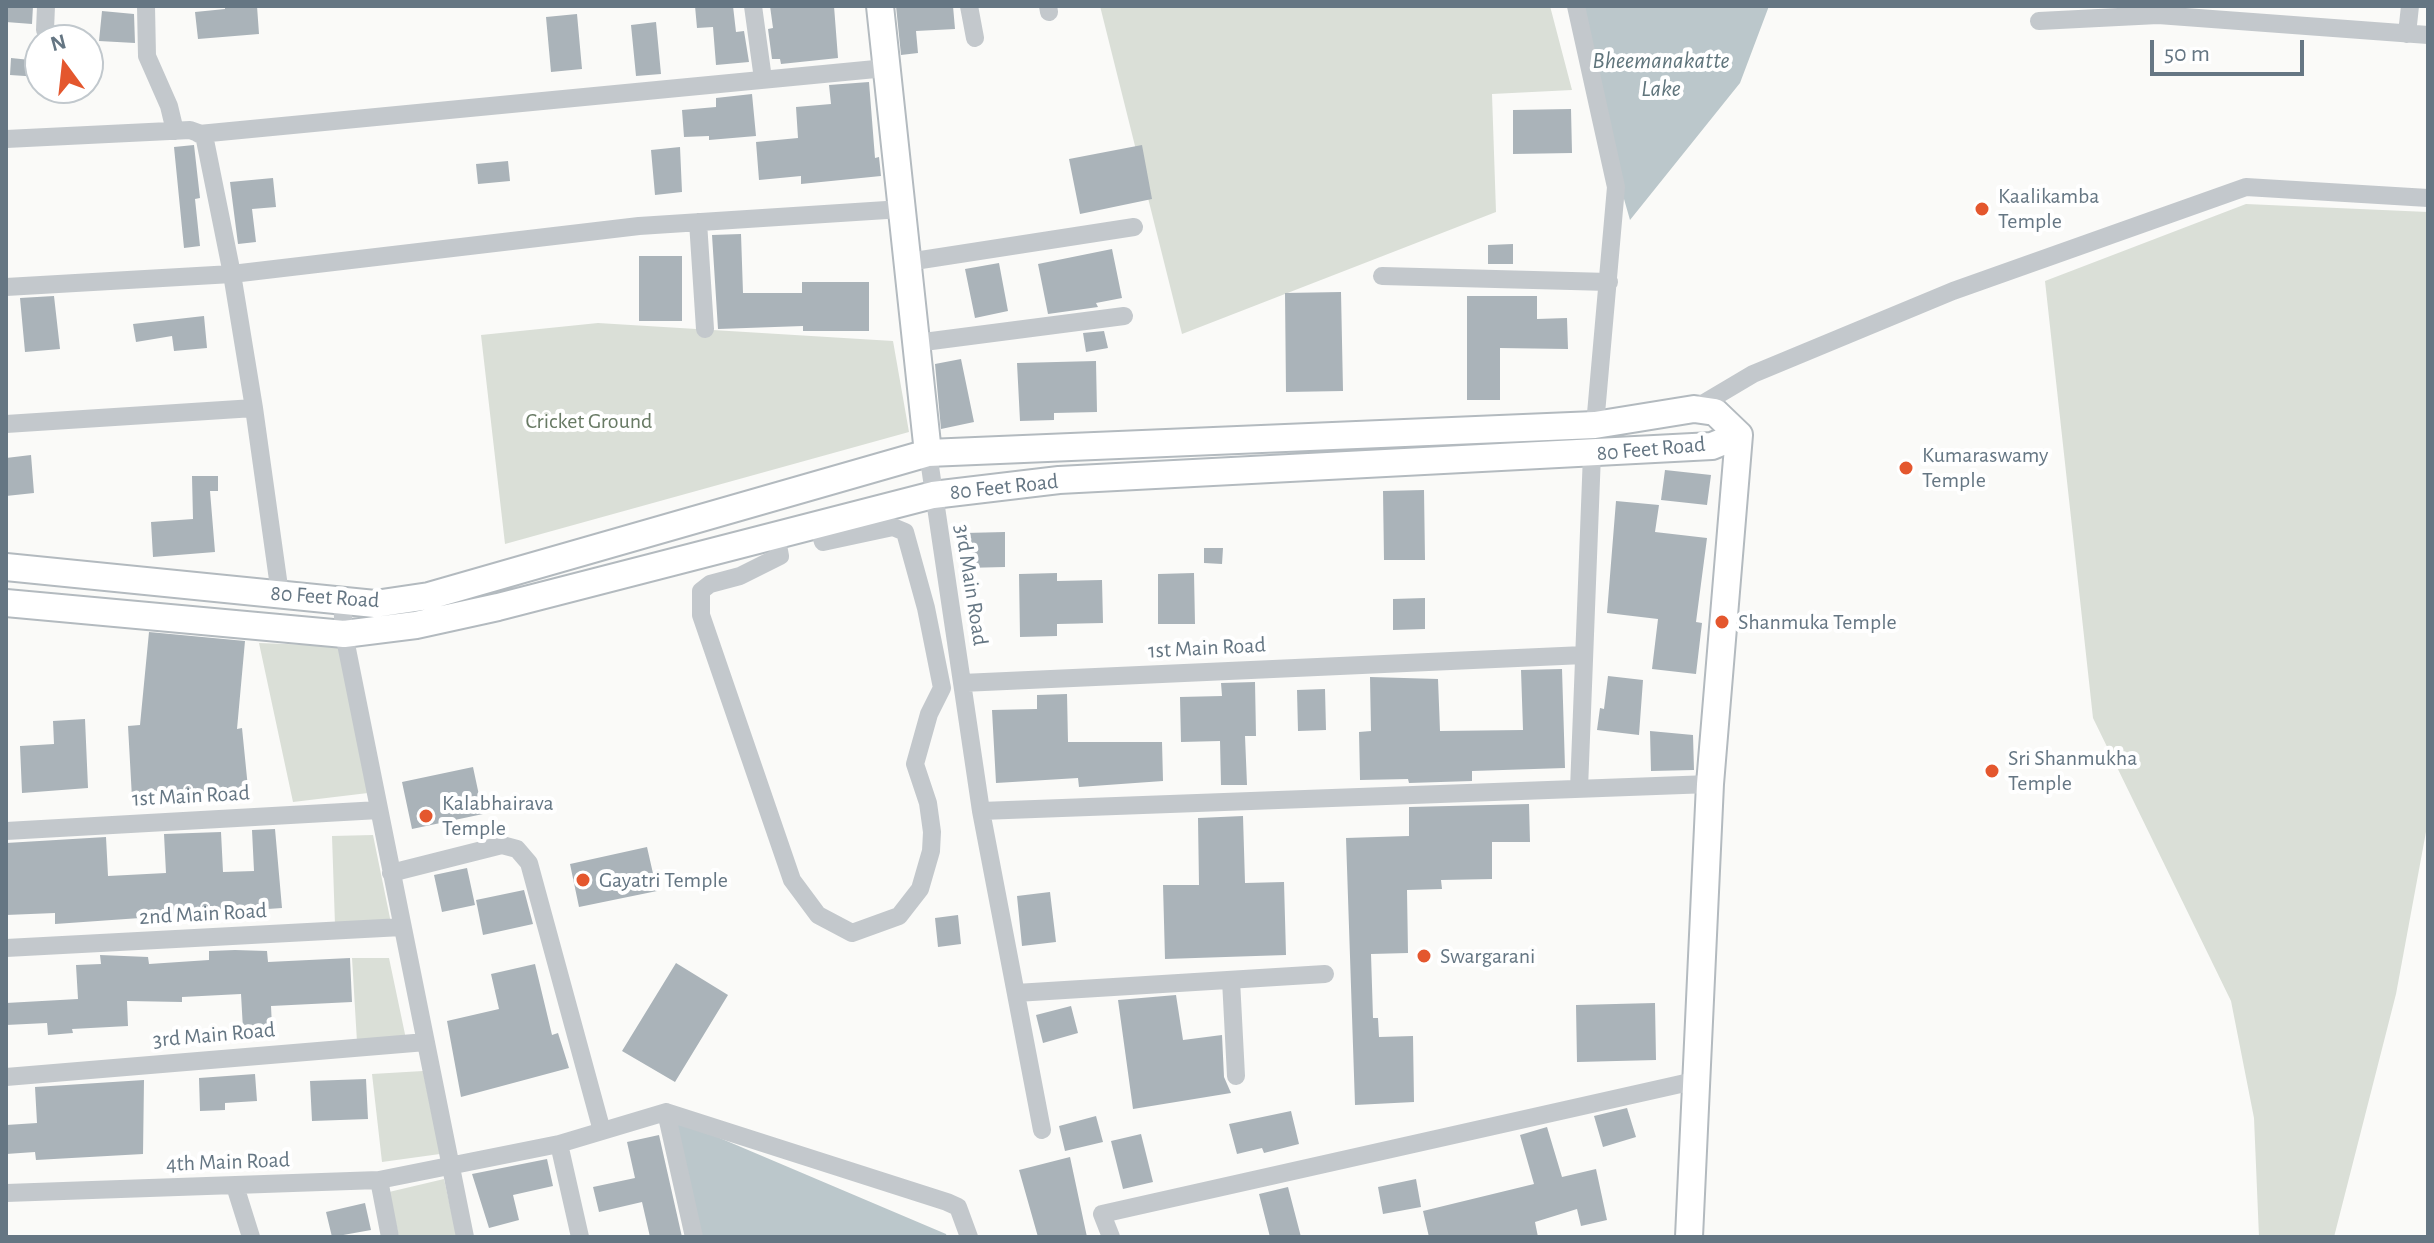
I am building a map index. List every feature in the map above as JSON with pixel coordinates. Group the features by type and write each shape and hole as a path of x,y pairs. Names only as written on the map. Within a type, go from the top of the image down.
{"main road":[{"path":"880,6 928,453"},
{"name":"80 Feet Road","path":"6,567 375,604 429,596 928,453 1595,425 1694,409 1715,412 1739,435 1712,446 1059,480 933,495 484,610 416,625 344,634 6,603"},
{"path":"1689,1237 1710,784 1739,435"}],"street":[{"path":"146,6 147,56 169,106 175,131"},
{"path":"753,6 763,79"},
{"path":"969,6 975,38"},
{"path":"1576,6 1616,187 1595,425"},
{"path":"2304,26 2307,6"},
{"path":"2407,34 2410,6"},
{"path":"2039,21 2158,15 2428,35"},
{"path":"199,134 886,68"},
{"path":"6,139 175,131 204,135 209,146 232,274 280,594"},
{"path":"1694,409 1753,374 1953,291 2246,187 2428,198"},
{"path":"6,287 232,274 698,222 902,209"},
{"path":"698,222 705,329"},
{"path":"908,262 1134,227"},
{"path":"1382,276 1609,282"},
{"path":"916,343 1124,316"},
{"path":"6,424 254,408"},
{"name":"3rd Main Road","path":"928,453 962,683"},
{"path":"1579,789 1592,454"},
{"path":"776,535 780,556 740,576 710,584 701,591 701,615 792,880 818,915 852,933 899,916 920,889 931,851 932,832 928,803 915,764 929,714 942,688 926,608 905,532 893,527 823,542 818,525"},
{"path":"342,601 344,634 465,1237"},
{"name":"1st Main Road","path":"962,683 1584,655"},
{"path":"962,683 981,811 1042,1130"},
{"path":"981,811 1710,784"},
{"name":"1st Main Road","path":"6,831 379,810"},
{"path":"391,873 502,845 517,849 529,863 602,1131"},
{"name":"2nd Main Road","path":"6,948 402,927"},
{"path":"1016,993 1325,974"},
{"path":"1231,980 1236,1076"},
{"name":"3rd Main Road","path":"6,1077 426,1042"},
{"path":"1111,1237 1102,1214 1694,1081"},
{"path":"666,1112 694,1237"},
{"path":"666,1112 947,1202 958,1207 969,1237"},
{"name":"4th Main Road","path":"6,1193 379,1180 559,1144 666,1112"},
{"path":"559,1144 580,1237"},
{"path":"379,1180 390,1237"},
{"path":"235,1186 251,1237"}],"green space":[{"path":"1100,6 1550,6 1572,90 1492,94 1496,212 1182,334"},
{"path":"2246,204 2428,212 2428,821 2396,994 2334,1237 2259,1237 2254,1118 2231,1001 2093,718 2045,281"},
{"name":"Cricket Ground","path":"598,323 893,341 909,432 505,544 481,335"},
{"path":"259,643 339,646 368,793 293,802"},
{"path":"373,835 391,923 335,925 332,836"},
{"path":"352,958 389,958 406,1039 357,1042"},
{"path":"423,1071 440,1154 382,1162 372,1074"},
{"path":"444,1179 457,1237 399,1237 389,1192"}],"water":[{"name":"Bheemanakatte Lake","path":"1584,6 1769,6 1740,83 1630,220 1598,108"},
{"path":"675,1119 946,1234 947,1237 701,1237"}],"building":[{"path":"6,6 33,6 32,24 6,22"},
{"path":"225,6 257,6 259,34 198,39 195,12 225,9"},
{"path":"695,6 733,6 736,32 744,31 749,62 716,65 713,27 697,28"},
{"path":"770,6 834,6 838,58 781,64 780,59 772,59 768,29 773,28"},
{"path":"896,6 953,6 955,29 916,31 918,53 901,55"},
{"path":"102,11 134,14 135,43 104,41 104,24 101,24"},
{"path":"577,14 582,69 551,72 546,17"},
{"path":"656,22 661,74 636,76 631,25"},
{"path":"11,58 24,59 24,76 10,75"},
{"path":"869,82 875,158 879,157 881,176 801,184 801,176 759,180 756,142 798,138 796,107 831,104 829,85"},
{"path":"752,94 756,136 709,140 709,136 684,137 682,110 716,107 716,98"},
{"path":"1571,109 1572,153 1513,154 1513,110"},
{"path":"194,145 200,198 195,199 200,246 184,248 174,147"},
{"path":"1142,145 1152,199 1080,214 1069,159"},
{"path":"680,147 682,192 655,195 651,150"},
{"path":"508,161 510,181 478,184 476,164"},
{"path":"273,178 276,207 252,209 256,242 238,244 230,182"},
{"path":"741,234 743,293 802,293 802,282 869,282 869,331 803,331 803,326 718,329 712,235"},
{"path":"1513,244 1513,264 1488,264 1488,245"},
{"path":"1112,249 1122,298 1096,303 1098,307 1048,314 1038,264"},
{"path":"639,256 682,256 682,321 639,321"},
{"path":"999,263 1008,311 975,318 965,269"},
{"path":"1341,292 1343,391 1286,392 1285,293"},
{"path":"54,296 60,349 25,352 20,298"},
{"path":"1467,296 1537,296 1537,319 1567,318 1568,349 1500,348 1500,400 1467,400"},
{"path":"204,316 207,348 174,351 172,336 136,342 133,324"},
{"path":"1104,331 1108,348 1086,352 1083,333"},
{"path":"961,359 974,422 941,429 935,364"},
{"path":"1096,361 1097,412 1054,413 1054,420 1020,421 1017,363"},
{"path":"31,455 34,493 6,496 6,458"},
{"path":"1665,470 1711,475 1707,505 1661,500"},
{"path":"192,476 218,476 218,491 210,491 215,552 153,557 151,522 193,519"},
{"path":"1424,490 1425,560 1384,560 1383,491"},
{"path":"1616,501 1659,505 1655,532 1707,538 1696,622 1702,623 1696,674 1652,669 1658,619 1607,613"},
{"path":"1005,532 1005,567 965,568 965,533"},
{"path":"1204,548 1223,548 1222,564 1204,563"},
{"path":"1057,573 1057,581 1102,580 1103,623 1057,624 1057,636 1020,637 1019,574"},
{"path":"1194,573 1195,624 1158,624 1158,574"},
{"path":"1425,598 1425,629 1393,630 1393,599"},
{"path":"149,632 245,641 237,729 242,728 248,788 132,798 128,726 140,725"},
{"path":"1562,669 1565,768 1472,771 1472,781 1409,783 1408,779 1360,780 1359,732 1371,731 1370,677 1438,679 1440,731 1523,730 1521,670"},
{"path":"1608,676 1643,680 1639,735 1597,730 1600,708 1604,709"},
{"path":"1255,682 1256,736 1245,736 1247,785 1221,785 1220,741 1181,742 1180,697 1222,696 1221,683"},
{"path":"1325,689 1326,730 1298,731 1297,690"},
{"path":"1067,694 1068,742 1162,742 1163,781 1079,787 1078,778 996,783 992,710 1037,709 1037,695"},
{"path":"85,719 88,788 22,793 20,746 54,744 53,721"},
{"path":"1650,731 1693,735 1694,770 1651,771"},
{"path":"473,767 483,814 412,829 402,782"},
{"path":"1529,804 1530,842 1492,842 1492,879 1441,880 1442,889 1407,890 1408,953 1371,954 1373,1018 1378,1018 1379,1037 1413,1036 1414,1102 1355,1105 1346,838 1409,836 1409,807"},
{"path":"1243,816 1245,883 1284,882 1286,955 1165,959 1163,885 1199,885 1198,818"},
{"path":"275,829 282,908 55,924 55,913 6,915 6,843 106,837 108,876 166,873 164,834 221,832 223,872 254,871 252,830"},
{"path":"647,847 657,891 579,907 570,864"},
{"path":"467,868 475,905 442,912 434,875"},
{"path":"524,890 533,924 483,935 476,900"},
{"path":"1050,892 1056,942 1022,946 1017,896"},
{"path":"958,915 961,944 938,947 935,918"},
{"path":"209,951 267,951 268,962 350,958 352,1002 271,1006 272,1027 243,1029 241,994 182,997 182,1002 127,1001 128,1026 72,1029 73,1033 48,1035 47,1023 6,1025 6,1003 78,999 76,965 101,964 100,955 148,957 149,964 209,960"},
{"path":"676,963 728,995 675,1082 622,1051"},
{"path":"535,964 552,1035 558,1033 569,1068 461,1097 447,1021 499,1009 491,974"},
{"path":"1176,995 1183,1040 1222,1035 1224,1077 1231,1093 1133,1109 1118,1000"},
{"path":"1655,1003 1656,1060 1577,1062 1576,1005"},
{"path":"1071,1006 1078,1033 1043,1043 1036,1015"},
{"path":"255,1074 257,1101 225,1103 225,1110 200,1111 199,1078"},
{"path":"366,1079 368,1119 312,1121 310,1081"},
{"path":"144,1080 143,1154 36,1160 35,1152 6,1154 6,1125 37,1123 35,1087"},
{"path":"1627,1108 1636,1137 1603,1147 1594,1116"},
{"path":"1291,1111 1299,1144 1264,1153 1262,1148 1237,1154 1229,1124"},
{"path":"1096,1116 1103,1142 1065,1151 1059,1126"},
{"path":"1547,1127 1562,1177 1596,1169 1607,1220 1581,1226 1577,1209 1535,1222 1538,1237 1429,1237 1423,1211 1534,1184 1520,1135"},
{"path":"1141,1134 1153,1182 1123,1189 1111,1141"},
{"path":"659,1135 682,1237 650,1237 642,1202 599,1212 593,1187 635,1178 627,1142"},
{"path":"1070,1157 1087,1237 1038,1237 1019,1170"},
{"path":"547,1159 553,1186 513,1195 519,1220 489,1228 472,1174"},
{"path":"1416,1179 1421,1207 1383,1214 1378,1187"},
{"path":"1288,1187 1301,1237 1270,1237 1259,1194"},
{"path":"365,1203 371,1230 332,1237 326,1212"}],"place":[{"name":"Kaalikamba Temple","path":"1982,209"},
{"name":"Kumaraswamy Temple","path":"1906,468"},
{"name":"Shanmuka Temple","path":"1722,622"},
{"name":"Sri Shanmukha Temple","path":"1992,771"},
{"name":"Kalabhairava Temple","path":"426,816"},
{"name":"Gayatri Temple","path":"583,880"},
{"name":"Swargarani","path":"1424,956"}]}
